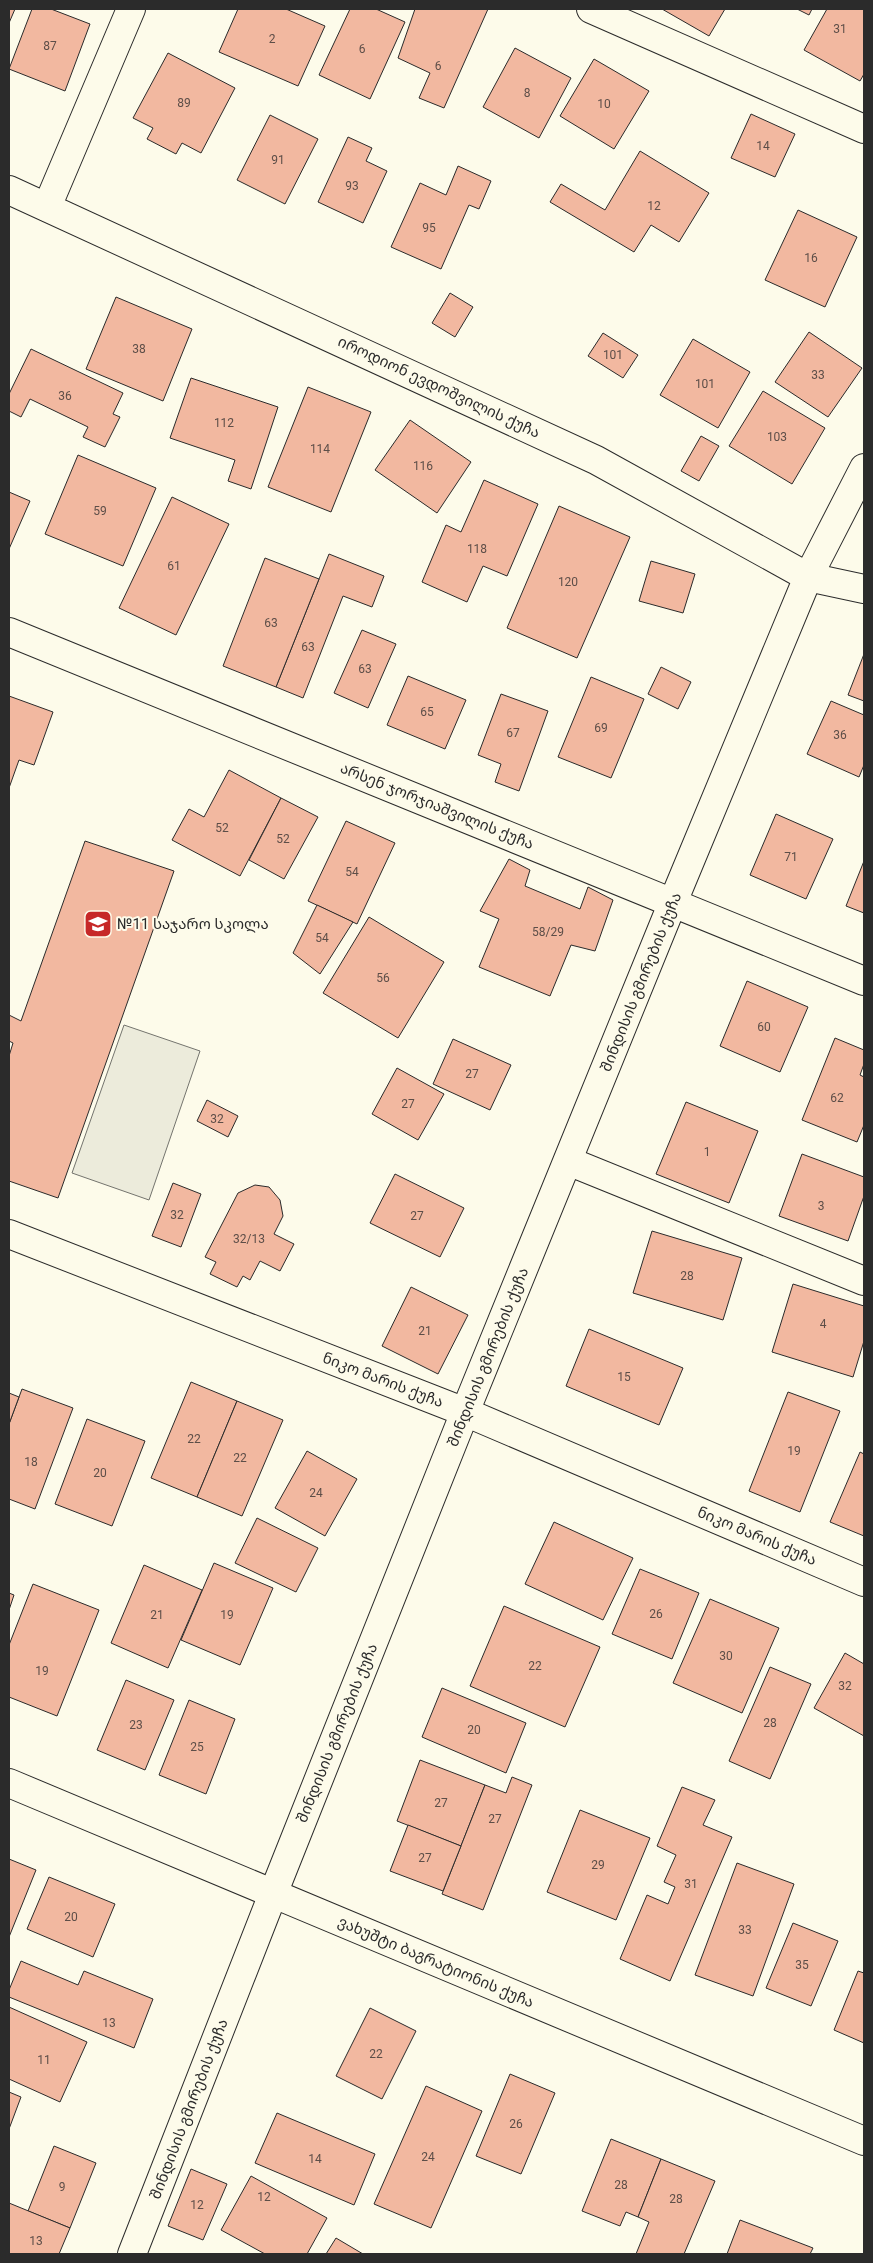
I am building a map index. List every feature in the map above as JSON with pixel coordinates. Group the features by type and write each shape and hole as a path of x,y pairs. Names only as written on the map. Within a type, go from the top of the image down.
{"street":[{"path":"48,207 131,9"},
{"path":"591,9 864,129"},
{"name":"იროდიონ ევდოშვილის ქუჩა","path":"9,192 48,207 596,460 808,576 864,589"},
{"name":"შინდისის გმირების ქუჩა","path":"132,2254 465,1412 673,902 808,576 864,468"},
{"name":"არსენ ჯორჯიაშვილის ქუჩა","path":"9,632 864,981"},
{"path":"568,1161 864,1281"},
{"name":"ნიკო მარის ქუჩა","path":"9,1234 465,1412 864,1582"},
{"name":"ვახუშტი ბაგრატიონის ქუჩა","path":"9,1783 864,2141"}],"shaded area":[{"path":"124,1025 200,1051 149,1200 72,1173"}],"building":[{"path":"9,9 15,9 9,23"},
{"path":"32,9 51,9 90,24 65,91 9,69"},
{"path":"238,9 286,9 325,26 298,86 219,52"},
{"path":"350,9 376,9 405,22 370,99 319,75"},
{"path":"415,9 488,9 444,108 419,98 430,73 398,58"},
{"path":"662,9 725,9 709,36"},
{"path":"797,9 812,9 809,15"},
{"path":"827,9 864,9 864,74 860,81 804,50"},
{"path":"515,48 571,78 539,138 483,107"},
{"path":"168,53 235,88 201,153 182,143 176,154 147,139 153,128 133,118"},
{"path":"594,59 649,91 614,149 560,116"},
{"path":"751,114 795,134 775,177 731,158"},
{"path":"270,115 318,139 285,204 237,180"},
{"path":"348,137 372,148 366,161 387,171 363,223 318,202"},
{"path":"640,151 709,193 679,242 651,225 634,252 550,202 561,184 605,210"},
{"path":"458,166 491,181 479,209 469,205 441,269 391,247 420,183 446,195"},
{"path":"798,210 857,237 825,307 765,280"},
{"path":"450,293 473,307 455,337 432,323"},
{"path":"116,297 192,329 163,401 86,369"},
{"path":"809,332 862,368 828,417 775,382"},
{"path":"603,333 638,355 623,378 588,356"},
{"path":"693,339 750,372 718,428 660,395"},
{"path":"31,349 123,393 113,414 120,417 105,447 83,437 88,427 30,399 21,417 9,411 9,394"},
{"path":"191,378 278,407 251,489 228,481 235,460 170,438"},
{"path":"308,387 371,412 331,512 268,487"},
{"path":"763,391 825,428 792,484 729,446"},
{"path":"410,420 471,462 437,513 375,470"},
{"path":"701,436 719,446 699,481 681,471"},
{"path":"78,455 156,488 123,566 45,534"},
{"path":"484,480 538,504 507,576 483,566 467,602 422,582 446,525 461,532"},
{"path":"9,492 30,501 9,549"},
{"path":"172,497 229,524 176,635 119,608"},
{"path":"559,506 630,537 577,658 507,628"},
{"path":"329,554 384,576 372,607 343,596 303,698 276,687"},
{"path":"265,558 319,579 276,687 223,666"},
{"path":"651,561 695,574 683,613 639,601"},
{"path":"362,630 396,644 368,708 334,693"},
{"path":"864,654 864,701 848,695"},
{"path":"661,667 691,682 678,709 648,694"},
{"path":"408,676 466,700 445,749 387,725"},
{"path":"591,677 644,699 611,778 558,757"},
{"path":"501,694 548,711 519,791 495,782 501,764 478,755"},
{"path":"9,696 53,712 34,765 19,760 9,788"},
{"path":"831,701 864,715 864,765 859,777 807,754"},
{"path":"229,770 281,798 240,876 172,840 189,809 204,817"},
{"path":"281,798 318,817 284,879 249,860"},
{"path":"776,814 833,839 806,899 750,875"},
{"path":"346,821 395,843 357,924 308,901"},
{"path":"85,841 174,871 58,1198 9,1181 9,1056 13,1043 9,1041 9,1015 21,1021"},
{"path":"509,859 530,870 525,886 580,909 588,887 613,900 595,951 571,945 550,996 479,967 499,919 480,911"},
{"path":"864,861 864,913 846,906"},
{"path":"317,905 353,922 320,974 293,953"},
{"path":"369,917 444,962 398,1038 323,993"},
{"path":"747,981 808,1007 780,1072 720,1046"},
{"path":"835,1038 864,1050 864,1064 860,1075 864,1077 864,1125 857,1142 802,1120"},
{"path":"453,1039 511,1065 490,1110 433,1084"},
{"path":"397,1068 444,1094 418,1140 372,1114"},
{"path":"207,1100 238,1116 228,1137 197,1121"},
{"path":"686,1102 758,1131 729,1203 656,1174"},
{"path":"802,1154 864,1177 864,1196 848,1241 779,1216"},
{"path":"395,1174 464,1208 440,1257 370,1223"},
{"path":"173,1183 201,1194 181,1247 152,1236"},
{"path":"255,1185 269,1187 280,1200 283,1216 274,1234 294,1244 280,1271 260,1261 250,1280 243,1276 237,1287 210,1274 216,1262 205,1257 238,1193"},
{"path":"652,1231 742,1258 723,1320 633,1293"},
{"path":"793,1284 864,1306 864,1341 853,1377 772,1352"},
{"path":"411,1287 468,1315 438,1374 382,1346"},
{"path":"589,1329 683,1368 659,1425 566,1386"},
{"path":"191,1382 237,1401 197,1497 151,1478"},
{"path":"22,1389 73,1408 35,1509 9,1499 9,1424"},
{"path":"788,1392 840,1411 800,1512 749,1491"},
{"path":"9,1393 19,1397 9,1424"},
{"path":"237,1401 283,1420 242,1516 197,1497"},
{"path":"87,1419 145,1441 112,1526 55,1504"},
{"path":"307,1451 357,1479 325,1536 275,1508"},
{"path":"860,1452 864,1454 864,1536 830,1522"},
{"path":"257,1518 318,1548 296,1592 235,1563"},
{"path":"554,1522 633,1558 603,1620 525,1584"},
{"path":"214,1563 273,1588 240,1665 181,1640"},
{"path":"144,1565 202,1590 168,1668 111,1643"},
{"path":"640,1569 699,1593 672,1659 612,1634"},
{"path":"33,1584 99,1610 57,1716 9,1697 9,1645"},
{"path":"9,1593 14,1595 9,1610"},
{"path":"710,1599 779,1628 742,1713 673,1683"},
{"path":"504,1606 600,1647 565,1727 470,1686"},
{"path":"845,1653 864,1664 864,1736 814,1708"},
{"path":"770,1667 811,1684 770,1779 729,1761"},
{"path":"126,1680 174,1700 145,1770 97,1750"},
{"path":"442,1688 526,1723 506,1773 422,1737"},
{"path":"189,1700 235,1719 206,1794 159,1775"},
{"path":"420,1760 485,1785 461,1846 397,1821"},
{"path":"512,1777 532,1785 483,1910 442,1894 485,1785 506,1793"},
{"path":"682,1787 715,1800 703,1825 732,1837 670,1981 620,1959 647,1895 668,1904 675,1887 664,1882 676,1855 657,1846"},
{"path":"580,1810 650,1838 616,1920 547,1892"},
{"path":"408,1825 461,1846 443,1891 390,1871"},
{"path":"9,1859 36,1870 9,1937"},
{"path":"737,1863 794,1884 753,1996 695,1975"},
{"path":"49,1877 115,1904 93,1957 27,1929"},
{"path":"793,1923 838,1941 811,2006 766,1988"},
{"path":"21,1961 78,1985 84,1971 153,1999 134,2048 9,1997 9,1990"},
{"path":"858,1971 864,1973 864,2043 834,2030"},
{"path":"9,2007 87,2042 60,2102 9,2079"},
{"path":"370,2008 416,2031 382,2099 336,2076"},
{"path":"510,2074 555,2093 521,2174 476,2156"},
{"path":"426,2086 482,2111 431,2228 374,2204"},
{"path":"9,2092 21,2097 9,2129"},
{"path":"277,2113 375,2154 354,2205 255,2163"},
{"path":"611,2139 661,2159 638,2217 626,2212 620,2226 582,2211"},
{"path":"54,2146 96,2163 70,2228 28,2211"},
{"path":"661,2159 715,2181 684,2254 636,2254 649,2222 638,2217"},
{"path":"191,2169 227,2184 203,2240 168,2226"},
{"path":"251,2176 327,2218 307,2254 265,2254 221,2230"},
{"path":"9,2203 70,2228 59,2254 9,2254"},
{"path":"740,2220 813,2248 810,2254 727,2254"},
{"path":"336,2238 363,2254 326,2254"}],"place":[{"name":"№11 საჯარო სკოლა","path":"98,924"}]}
